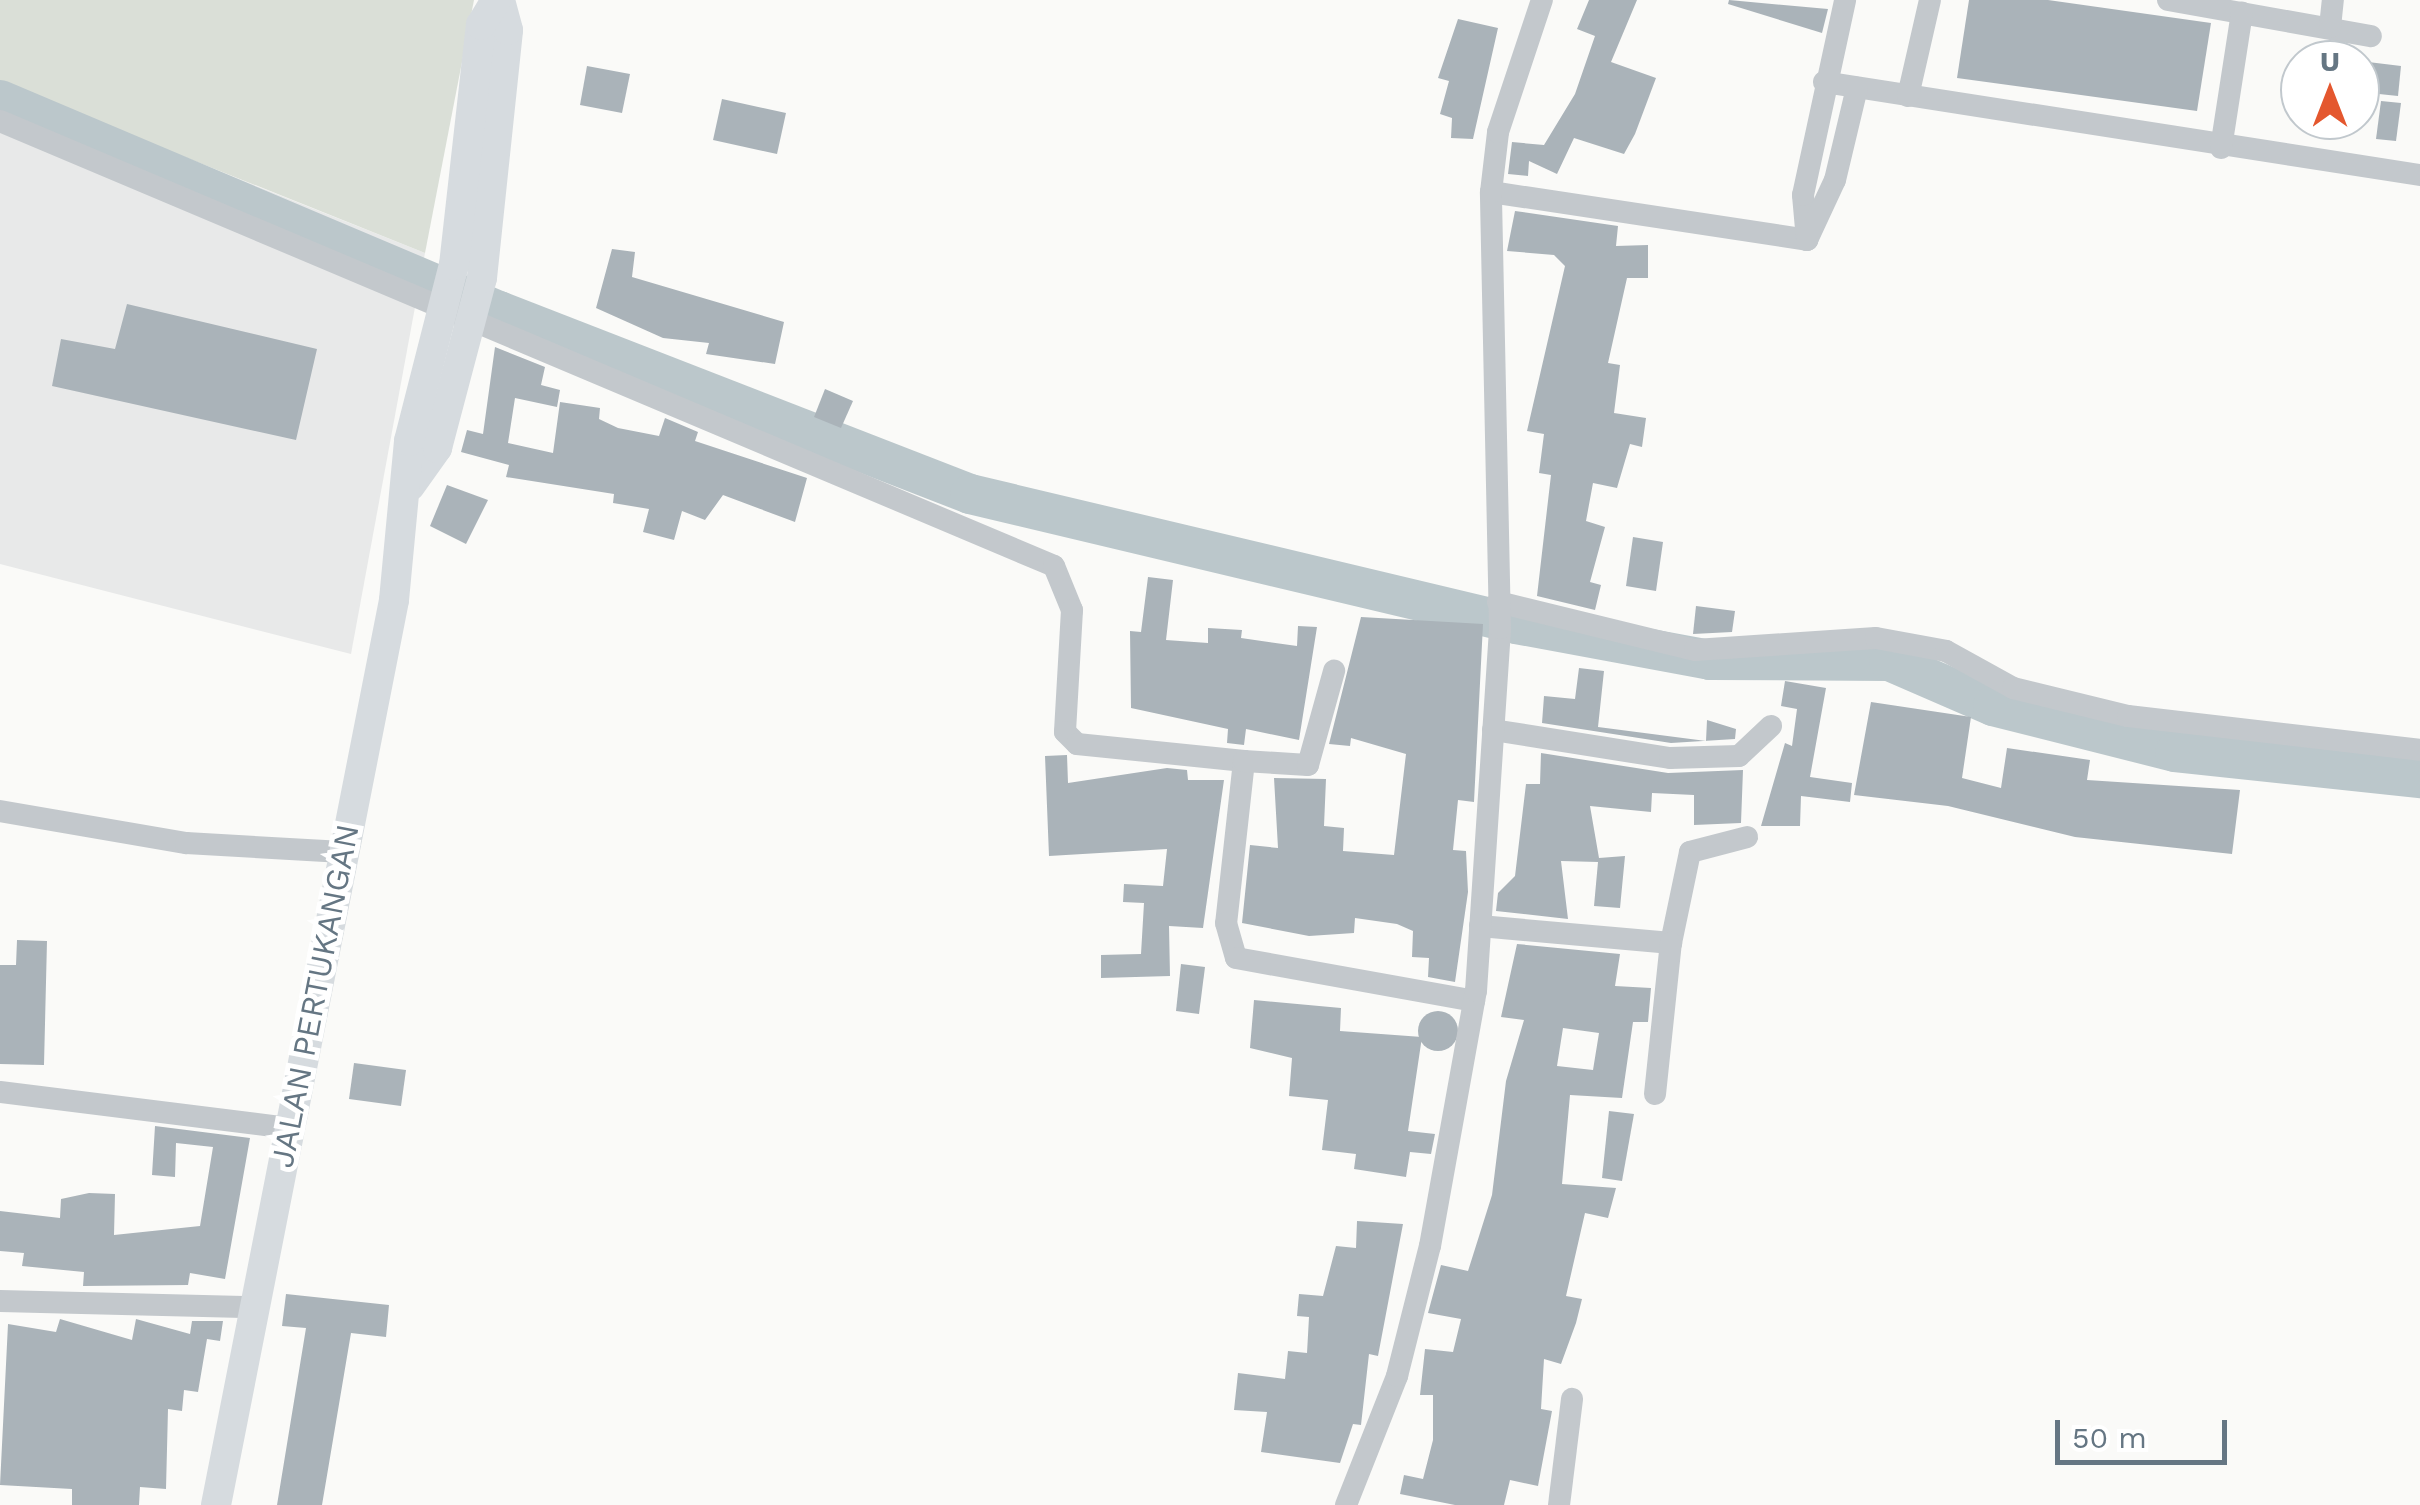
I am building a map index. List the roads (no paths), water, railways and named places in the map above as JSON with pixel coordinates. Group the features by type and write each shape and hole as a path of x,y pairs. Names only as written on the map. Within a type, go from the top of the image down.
{"main road":[{"name":"JALAN PERTUKANGAN","path":"216,1505 410,486 437,448 457,312 454,265 481,25 498,0"},
{"name":"JALAN PERTUKANGAN","path":"457,312 482,278 508,30 498,0"}],"street":[{"path":"1346,1505 1397,1376 1430,1246 1474,1000 1499,615 1500,280 1491,192 1498,132 1542,0"},
{"path":"1807,240 1803,194 1824,82 1846,0"},
{"path":"1908,96 1930,0"},
{"path":"2168,0 2372,36"},
{"path":"2330,26 2334,0"},
{"path":"2221,148 2242,13"},
{"path":"1824,82 2221,148 2420,175"},
{"path":"1807,240 1835,180 1857,88"},
{"path":"0,122 835,467 1054,566 1072,610 1065,718 1077,744 1308,765 1334,670"},
{"path":"1491,192 1807,240"},
{"path":"1499,615 1695,650 1876,638 1946,651 2013,688 2128,716 2420,750"},
{"path":"1493,730 1670,758 1738,756 1772,726"},
{"path":"1244,761 1226,923 1236,958 1474,1000"},
{"path":"0,811 186,843 343,852"},
{"path":"1655,1094 1671,943 1690,852 1747,838"},
{"path":"1480,926 1671,943"},
{"path":"0,1092 290,1128"},
{"path":"0,1301 254,1306"},
{"path":"1559,1505 1572,1399"}],"waterway":[{"path":"0,100 499,311 970,494 1516,624 1710,660 1889,661 1993,706 2175,752 2420,778"}]}
